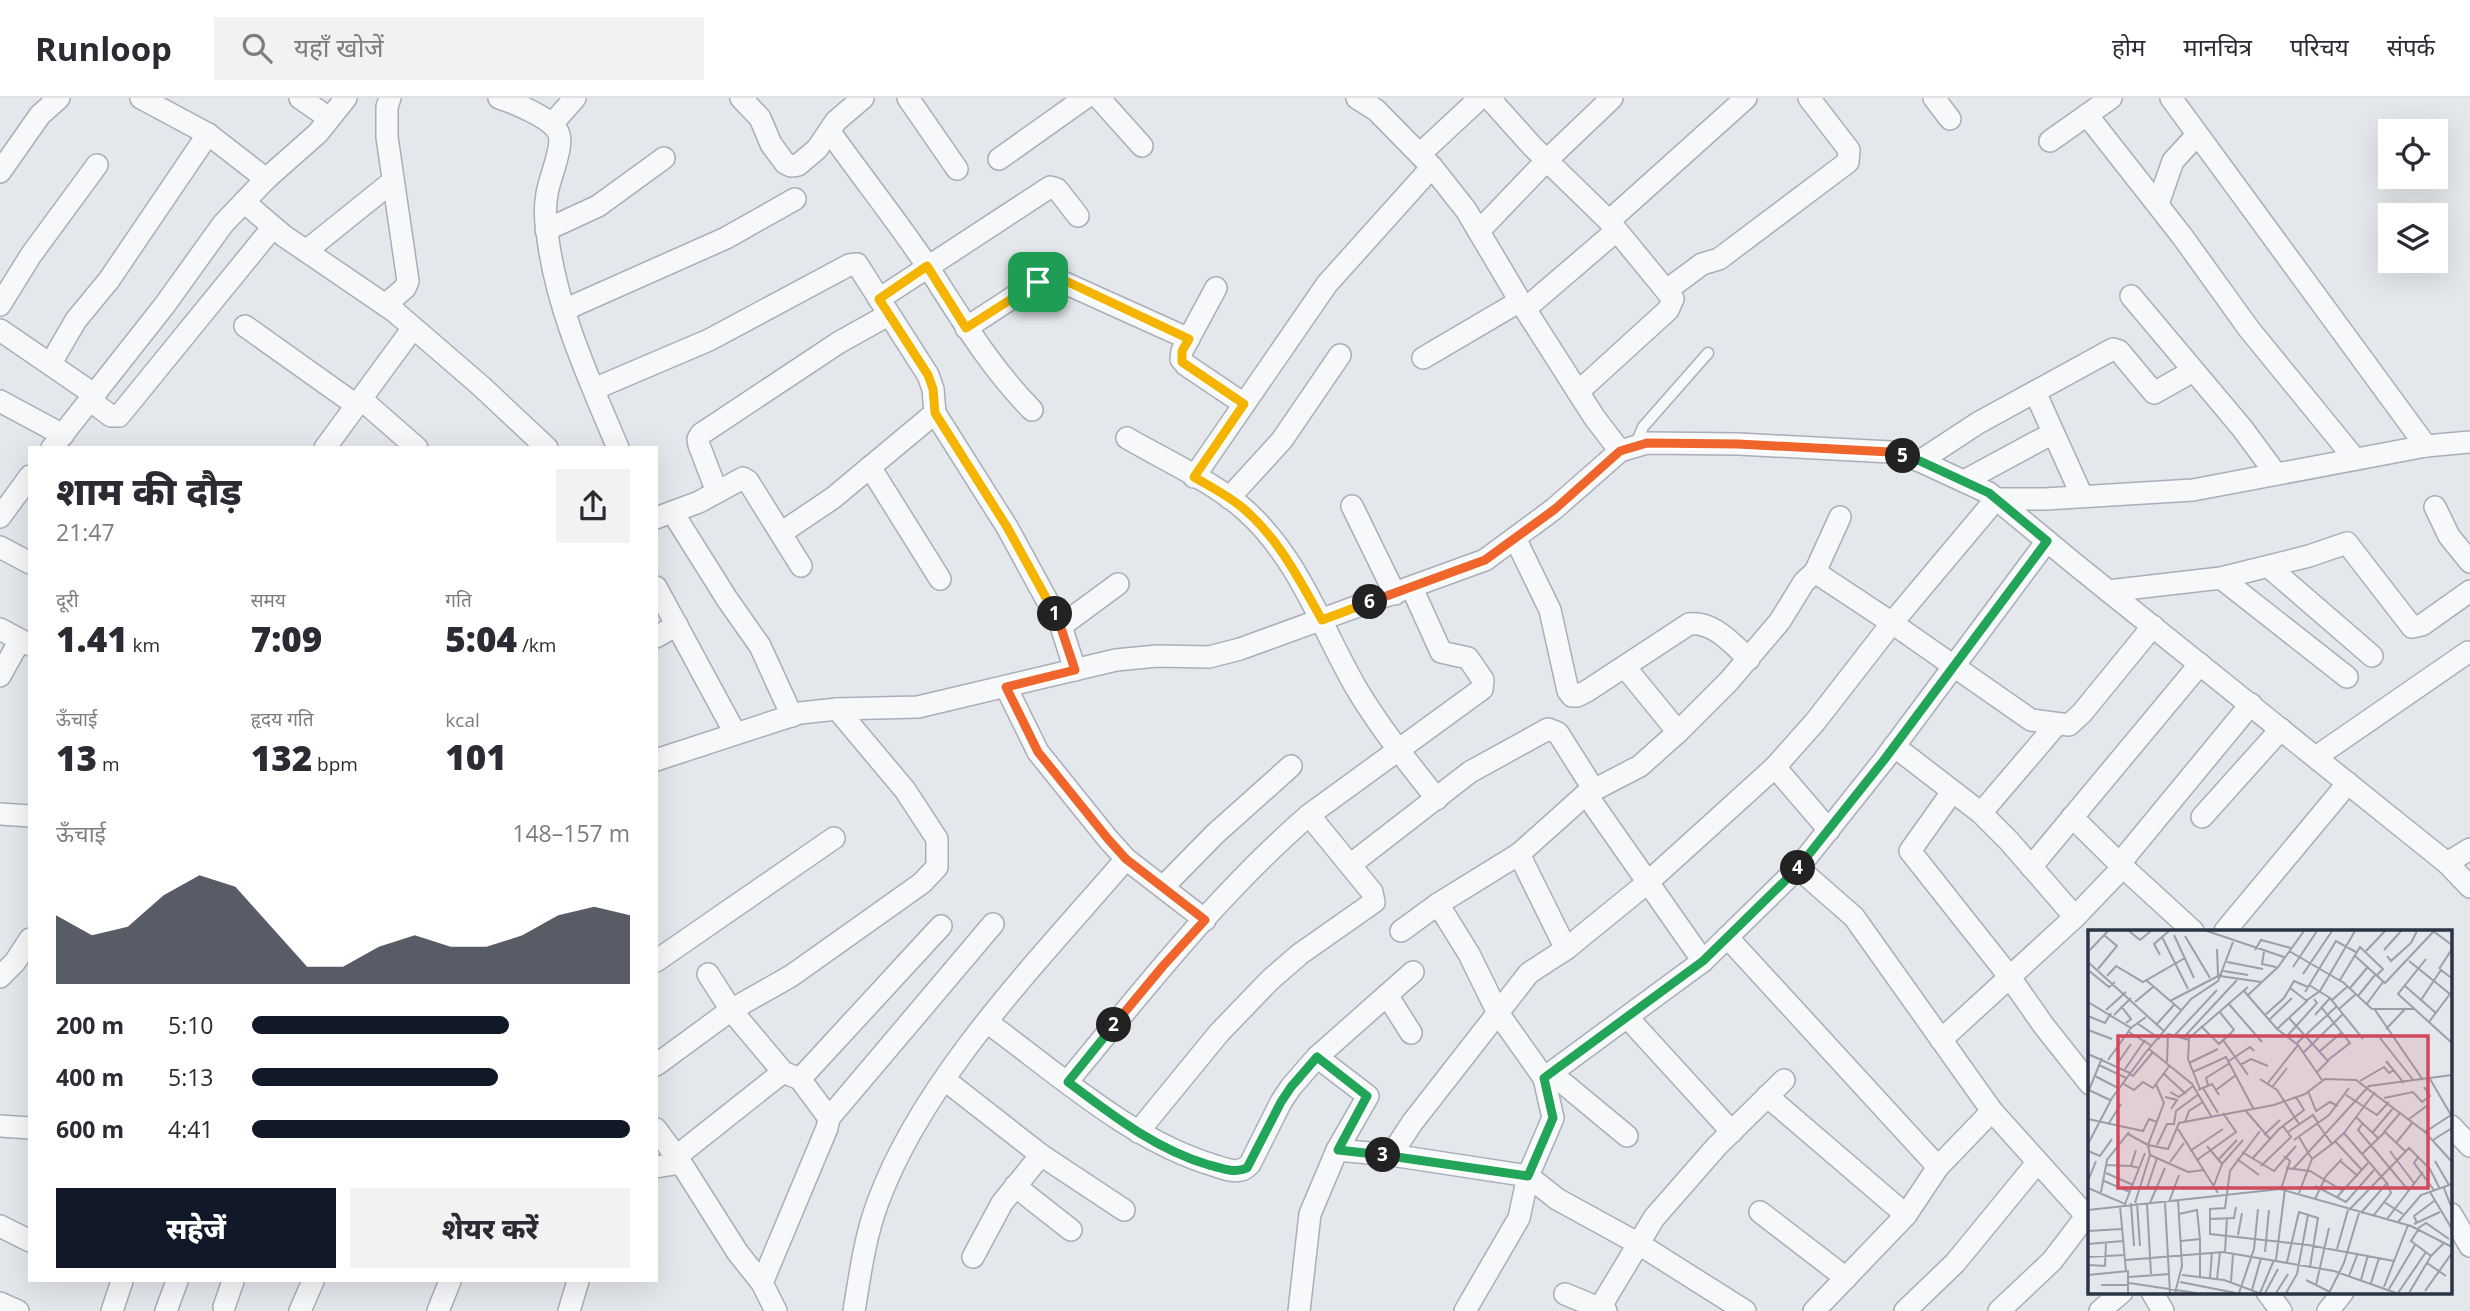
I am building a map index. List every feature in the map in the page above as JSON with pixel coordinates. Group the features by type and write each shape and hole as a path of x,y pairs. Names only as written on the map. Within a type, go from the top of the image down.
{"street":[{"path":"0,172 40,115 59,98"},
{"path":"141,98 208,134 266,179"},
{"path":"300,98 329,118"},
{"path":"0,401 58,441 223,224 266,179 318,133 346,98"},
{"path":"385,305 405,288 408,281 386,122 390,98"},
{"path":"499,98 524,102 552,124 561,138 546,195 546,230 564,310 617,446"},
{"path":"552,124 575,98"},
{"path":"741,98 760,118 771,144 788,165 798,165 817,149 840,117 863,98"},
{"path":"908,98 957,169"},
{"path":"999,159 1085,98"},
{"path":"1099,98 1142,146"},
{"path":"1357,98 1376,110 1426,161 1466,210 1578,392 1628,449"},
{"path":"1194,477 1327,284 1480,98"},
{"path":"1489,98 1612,226 1673,299 1668,310 1578,392"},
{"path":"1479,231 1547,160 1612,98"},
{"path":"1423,358 1522,305 1612,226 1746,98"},
{"path":"1667,290 1702,264 1719,259 1848,162 1849,150 1809,98"},
{"path":"1934,98 1950,119"},
{"path":"2050,141 2111,98"},
{"path":"2171,98 2426,446"},
{"path":"2087,115 2158,204 2249,329 2355,459"},
{"path":"830,132 927,266 966,328 1007,384 1032,410"},
{"path":"51,363 82,312 108,280 208,134"},
{"path":"2158,204 2173,161 2197,135"},
{"path":"546,230 597,206 663,158"},
{"path":"0,305 31,255 97,165"},
{"path":"306,251 393,181"},
{"path":"717,492 699,445 701,434 838,343 883,307 927,266 1049,187 1057,189 1078,216"},
{"path":"564,310 726,238 795,200"},
{"path":"244,202 306,251 385,305 481,386 545,446"},
{"path":"0,330 51,363 111,416 119,416 273,226"},
{"path":"594,389 709,340 857,264 928,375 933,389 935,413 1007,527 1060,625 1075,670"},
{"path":"966,328 1038,282 1056,279 1189,339"},
{"path":"1216,288 1182,351 1182,362 1244,404"},
{"path":"2131,296 2242,428 2276,474"},
{"path":"245,326 359,402 414,446"},
{"path":"326,446 413,328"},
{"path":"1920,461 1978,423 2113,349 2119,351 2154,393 2193,370"},
{"path":"1229,498 1282,440 1340,355"},
{"path":"2035,392 2082,496"},
{"path":"781,533 807,517 935,413"},
{"path":"1965,481 2053,433"},
{"path":"1127,438 1247,511 1288,561 1357,689 1397,749 1437,799"},
{"path":"1391,1155 1412,1123 1529,973 1566,949 1647,883 1775,767 1815,722 1892,623 1996,499 2193,490 2426,446 2470,442"},
{"path":"658,759 792,716 837,709 918,707 1116,660 1157,656 1209,657 1240,649 1485,560 1555,509 1628,449 1647,443 1738,444 1890,452 1920,461 1989,493 2447,863 2470,887"},
{"path":"870,467 940,579"},
{"path":"0,517 28,479"},
{"path":"792,716 760,646 665,516 739,479 746,479 801,566"},
{"path":"1068,1082 1163,966 1283,837 1397,749 1479,693 1484,686 1483,680 1468,658 1441,652 1352,506"},
{"path":"2435,507 2449,536 2470,562"},
{"path":"1401,931 1438,904 1519,853 1590,792 1640,766 1678,732 1749,659 1780,621 1804,582 1815,572 1840,517"},
{"path":"1515,538 1550,610 1570,694 1577,696 1625,667 1680,628 1698,623 1715,629 1749,659"},
{"path":"1548,1076 1703,961 1798,868 1955,666 2047,541"},
{"path":"2108,591 2221,578 2269,567 2348,543 2412,628 2422,625 2470,591"},
{"path":"0,547 28,562"},
{"path":"2269,567 2372,656"},
{"path":"1815,572 2031,720 2069,725 2082,713 2153,626"},
{"path":"2221,578 2347,677"},
{"path":"1060,625 1118,584"},
{"path":"658,591 735,733"},
{"path":"658,636 677,625"},
{"path":"0,628 25,643 0,676"},
{"path":"2316,757 2468,652"},
{"path":"2031,867 2200,664"},
{"path":"1625,667 1678,732"},
{"path":"1006,687 1038,752 1126,859 1205,920"},
{"path":"1941,1040 2075,917 2122,865 2251,704"},
{"path":"658,1064 731,1010 791,976 922,883 937,867 937,839 905,790 837,709"},
{"path":"1981,813 2057,724"},
{"path":"1350,865 1470,772 1497,755 1552,728 1558,733 1590,792 1647,883 1703,961"},
{"path":"2202,817 2281,729"},
{"path":"1894,746 1981,813 2075,917"},
{"path":"1163,887 1215,834 1291,766"},
{"path":"1775,767 1829,830"},
{"path":"2226,930 2348,783"},
{"path":"1952,792 1910,851 2088,1081"},
{"path":"0,814 28,816"},
{"path":"1138,1132 1219,1033 1270,979 1300,954 1374,902 1373,892 1309,815"},
{"path":"2072,817 2192,930"},
{"path":"658,960 834,838"},
{"path":"2447,863 2470,849"},
{"path":"1519,853 1566,949"},
{"path":"853,1311 877,1204 890,1171 919,1120 987,1022 1126,859"},
{"path":"1798,868 1854,918 1992,1111 2036,1163 2088,1215"},
{"path":"1438,904 1469,954 1498,1013 1548,1076 1627,1136"},
{"path":"762,1283 829,1118 993,924"},
{"path":"658,1166 679,1160 791,1075 941,926"},
{"path":"1727,938 1938,1167"},
{"path":"0,977 23,966 28,947"},
{"path":"987,1022 1138,1132 1163,1147 1196,1161 1230,1171 1242,1171 1250,1164 1286,1094 1317,1057 1413,972"},
{"path":"708,974 731,1010 829,1118"},
{"path":"1387,995 1411,1033"},
{"path":"1627,1017 1732,1132"},
{"path":"1299,1311 1310,1214 1338,1150 1367,1096 1317,1057"},
{"path":"1465,1311 1519,1219 1528,1176 1553,1118 1548,1076"},
{"path":"945,1080 1041,1155 1124,1210"},
{"path":"1565,1294 1601,1310 1654,1219 1732,1132 1784,1080"},
{"path":"1767,1096 1906,1215"},
{"path":"1814,1311 1906,1215 1938,1167 1992,1111"},
{"path":"0,1126 28,1128"},
{"path":"2452,1127 2470,1146"},
{"path":"658,1132 738,1253 762,1283 776,1311"},
{"path":"1338,1150 1391,1155 1528,1176 1557,1199 1639,1244 1745,1311"},
{"path":"973,1257 1015,1186 1041,1155"},
{"path":"1905,1311 1955,1262 2036,1163"},
{"path":"1015,1186 1071,1230"},
{"path":"1760,1212 1846,1278"},
{"path":"2452,1216 2470,1246"},
{"path":"1999,1311 2052,1261 2088,1217"},
{"path":"0,1226 28,1240"},
{"path":"166,1311 177,1282"},
{"path":"224,1307 233,1282"},
{"path":"300,1311 313,1282"},
{"path":"438,1311 450,1282"},
{"path":"569,1311 578,1282"},
{"path":"112,1311 116,1283"},
{"path":"2100,1311 2120,1294"},
{"path":"2153,1294 2163,1311"},
{"path":"2268,1294 2281,1311"},
{"path":"2328,1311 2341,1294"},
{"path":"0,1303 18,1311"}],"lane":[{"path":"1628,449 1643,426 1708,353"}],"route":[{"path":"927,266 966,328 1038,282 1056,279 1068,282 1189,339 1182,351 1182,362 1244,404 1194,477 1233,500 1262,527 1288,561 1322,620 1485,560 1555,509 1620,451 1647,443 1738,444 1890,452 1920,461 1989,493 2047,541 1884,760 1798,868 1703,961 1544,1078 1553,1118 1528,1176 1391,1155 1338,1150 1367,1096 1317,1057 1281,1102 1247,1168 1230,1171 1163,1147 1121,1122 1068,1082 1163,966 1205,920 1126,859 1057,777 1025,730 1006,687 1075,670 1060,625 1007,527 935,413 933,389 928,375 879,299 927,266"}]}
